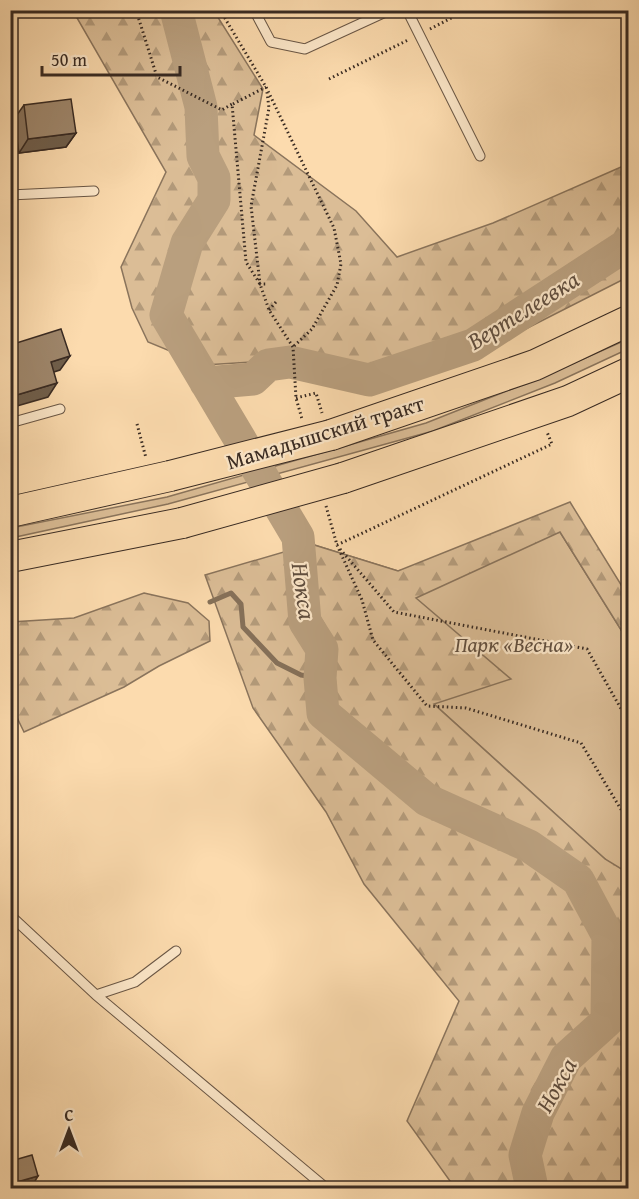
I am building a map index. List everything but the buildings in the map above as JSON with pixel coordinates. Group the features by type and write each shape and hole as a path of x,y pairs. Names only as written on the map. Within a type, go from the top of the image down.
{"main road":[{"name":"Мамадышский тракт","path":"10,512 158,468 326,424 535,365 628,321"},
{"name":"Мамадышский тракт","path":"10,557 182,523 343,478 568,401 628,373"}],"lane":[{"path":"254,10 271,42 305,49 390,10"},
{"path":"408,10 480,156"},
{"path":"10,195 94,191"},
{"path":"10,423 60,409"},
{"path":"10,915 96,995 326,1188"},
{"path":"96,995 135,982 176,951"}],"path":[{"path":"136,10 158,77 182,92 222,110 266,87"},
{"path":"220,10 266,87 334,228 341,264 337,285 312,329 293,347"},
{"path":"329,79 467,10"},
{"path":"266,87 269,108 251,206 260,284 269,310 293,347 295,386"},
{"path":"232,104 246,262 260,284"},
{"path":"260,284 268,284"},
{"path":"269,310 276,302"},
{"path":"296,399 316,393 326,424"},
{"path":"137,424 158,468"},
{"path":"337,545 552,444 547,432"},
{"path":"337,545 394,612 587,649 628,721"},
{"path":"337,545 362,600 373,640 427,706 466,708 581,743 628,821"},
{"path":"628,897 624,911 628,921"},
{"path":"628,1083 623,1101 628,1120"}],"green space":[{"path":"73,11 214,11 263,89 254,135 356,211 397,257 493,223 628,164 628,277 478,353 346,390 268,361 204,365 148,342 132,308 121,267 166,172"},
{"path":"628,339 628,349 555,383 433,431 168,504 11,538 11,528 167,497 426,423 547,375"},
{"path":"570,502 628,596 628,641 560,532 416,598 511,679 434,704 605,859 628,873 628,1120 623,1132 628,1142 628,1188 455,1188 407,1121 459,1001 364,884 326,812 253,708 205,575 311,544 398,571"},
{"name":"Парк «Весна»","path":"560,532 628,641 628,958 605,859 433,703 311,544 398,571"},
{"path":"144,593 188,603 209,621 210,641 159,666 124,687 24,732 11,705 11,622 74,618"}],"waterway":[{"name":"Нокса","path":"176,10 201,107 203,156 214,178 214,200 187,243 166,315 298,537 305,622 322,649 320,678 323,713 427,800 529,846 578,880 608,936 607,1021 566,1058 538,1113 525,1155 532,1188"},
{"name":"Вертелеевка","path":"206,383 253,379 268,365 290,362 369,380 473,345 628,244"},
{"path":"210,602 231,593 241,604 243,627 277,663 301,675 320,678"}]}
